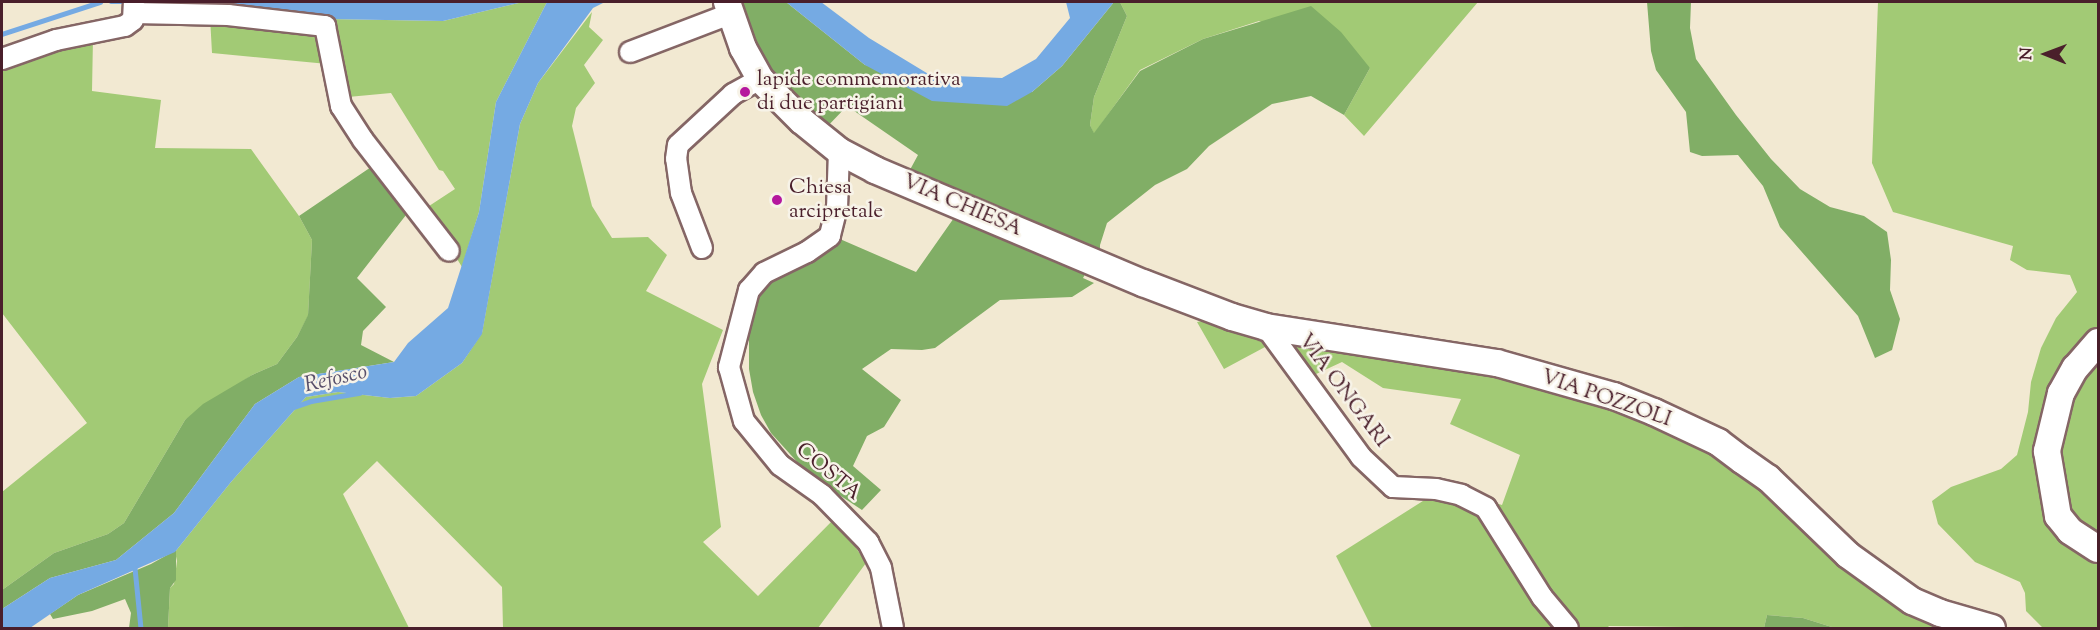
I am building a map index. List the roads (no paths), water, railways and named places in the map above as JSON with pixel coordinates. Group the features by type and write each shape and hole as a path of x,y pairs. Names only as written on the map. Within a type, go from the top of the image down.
{"main road":[{"name":"VIA CHIESA","path":"729,8 750,66 802,121 839,151 875,170 1143,283 1266,327"},
{"name":"VIA POZZOLI","path":"1266,327 1497,363 1614,396 1654,412 1718,442 1768,478 1848,555 1912,601 1940,613 1992,628"},
{"path":"2098,342 2075,368 2061,393 2047,451 2058,516 2070,531 2098,549"}],"street":[{"path":"2,59 56,40 125,26 130,24 134,7 325,26 342,106 363,140 449,251"},
{"path":"630,52 729,8"},
{"path":"702,248 681,193 676,159 678,145 733,94 760,79"},
{"name":"COSTA","path":"839,151 837,207 830,236 807,252 764,273 749,290 729,367 744,421 780,465 822,495 868,542 881,568 893,628"},
{"name":"VIA ONGARI","path":"1266,327 1361,457 1393,487 1436,489 1461,495 1486,508 1542,597 1568,628"}],"water":[{"path":"139,2 523,2 443,21 141,16"},
{"path":"547,2 605,2 593,8 538,83 520,124 482,334 462,363 416,396 390,398 338,392 306,397 231,482 175,552 78,595 30,628 2,628 2,609 50,578 116,560 174,513 255,404 299,377 394,362 408,343 448,308 479,212 496,102"},
{"path":"786,2 821,2 869,38 930,75 1002,78 1036,59 1070,18 1066,2 1114,2 1062,66 1032,92 1007,106 932,101 865,65"}],"waterway":[{"path":"2,34 100,2"},
{"path":"111,2 129,2"},
{"name":"Refosco","path":"294,407 311,401 359,393"},
{"path":"135,568 141,628"}],"place":[{"name":"lapide commemorativa di due partigiani","path":"745,92"},
{"name":"Chiesa arcipretale","path":"777,200"}]}
